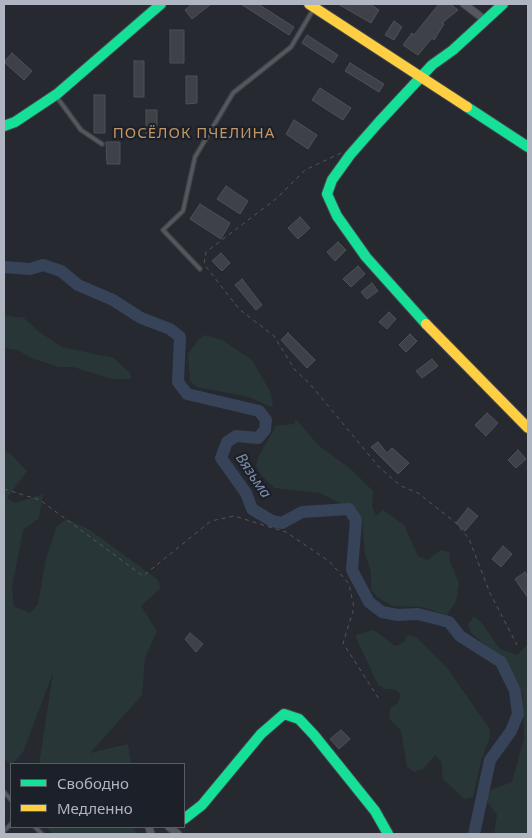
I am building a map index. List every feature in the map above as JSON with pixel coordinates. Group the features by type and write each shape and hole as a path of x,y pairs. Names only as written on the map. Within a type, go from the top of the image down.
{"street":[{"path":"4,126 15,122 55,95 161,4"},
{"path":"464,4 485,20"},
{"path":"503,4 453,50 432,65 350,155 332,180 327,194 337,216 366,256 401,298 528,428"},
{"path":"312,5 528,147"},
{"path":"185,818 202,805 261,734 284,714 299,719 314,735 375,811 388,834"}],"lane":[{"path":"200,269 162,230 182,211 194,157 233,93 292,47 312,5"},
{"path":"55,95 81,130 102,144"}],"path":[{"path":"342,152 305,170 277,198 206,252 204,264 239,309 274,336 295,370 310,384 379,467 401,486 418,493 456,523 470,539 490,593 517,645"},
{"path":"4,489 40,500 143,576 211,521 234,516 286,532 330,562 349,584 354,608 343,643 379,699"}],"shaded area":[{"path":"4,315 24,318 38,331 62,347 114,358 130,373 131,379 112,379 73,367 59,367 34,359 17,350 4,348"},
{"path":"205,335 222,340 252,360 270,391 273,408 249,397 197,387 190,381 188,354 198,340"},
{"path":"296,419 318,445 352,470 373,491 372,506 376,516 383,510 404,525 418,556 427,560 441,550 449,552 450,561 459,584 456,601 447,615 421,607 392,606 377,597 371,590 371,572 365,554 362,518 348,507 320,493 274,488 261,475 256,466 258,457 276,426 294,424"},
{"path":"4,450 11,454 27,471 7,498 15,503 43,494 39,518 23,530 12,587 14,606 30,613 38,604 46,558 57,526 67,519 90,530 157,579 161,588 141,606 157,631 145,658 142,695 90,753 128,744 131,763 39,763 53,673 23,752 10,765 4,758"},
{"path":"474,617 481,622 500,649 517,655 528,644 528,834 494,834 497,815 486,800 488,791 512,782 524,738 523,694 506,662 471,633 468,624"},
{"path":"374,630 395,646 403,643 408,635 416,637 448,669 489,728 490,737 481,761 473,797 464,799 443,779 441,761 435,755 423,769 414,772 407,767 401,731 389,718 390,708 398,703 401,695 394,689 386,689 378,685 355,635"},
{"path":"47,828 134,828 137,834 53,834"}],"building":[{"path":"192,4 211,4 192,19 185,10"},
{"path":"241,4 258,4 294,27 289,35"},
{"path":"338,4 370,4 379,10 371,23"},
{"path":"439,4 450,4 458,10 442,23 444,24 434,40 432,38 418,55 403,45 412,33 414,35"},
{"path":"394,21 402,27 394,40 385,35"},
{"path":"170,30 184,30 184,63 170,63"},
{"path":"307,35 338,55 333,63 302,43"},
{"path":"12,53 32,71 24,80 4,62"},
{"path":"134,61 144,61 144,97 134,97"},
{"path":"350,63 384,84 379,92 345,71"},
{"path":"186,76 197,76 197,103 186,104"},
{"path":"320,88 351,108 343,120 312,100"},
{"path":"94,95 105,95 105,133 94,133"},
{"path":"146,110 157,110 157,139 146,139"},
{"path":"294,120 317,135 308,149 286,134"},
{"path":"106,142 120,142 120,164 107,164"},
{"path":"226,186 248,201 240,214 217,199"},
{"path":"200,204 230,223 221,239 190,219"},
{"path":"300,217 310,228 298,239 288,228"},
{"path":"338,242 346,250 335,261 327,252"},
{"path":"221,253 230,263 222,271 212,261"},
{"path":"358,266 365,274 351,287 343,279"},
{"path":"242,279 262,305 256,310 235,285"},
{"path":"372,283 378,291 367,299 361,292"},
{"path":"389,312 396,319 387,329 379,322"},
{"path":"288,333 315,360 307,368 281,340"},
{"path":"410,334 417,341 406,352 399,345"},
{"path":"432,359 438,366 422,378 416,371"},
{"path":"487,413 498,423 486,436 475,425"},
{"path":"378,442 387,453 392,448 409,463 398,474 371,447"},
{"path":"518,450 526,459 516,468 508,460"},
{"path":"468,508 478,516 465,531 456,523"},
{"path":"503,546 512,554 501,567 492,559"},
{"path":"525,572 528,577 528,598 515,579"},
{"path":"190,633 203,644 196,652 185,639"},
{"path":"341,730 350,739 339,749 330,739"}],"waterway":[{"name":"Вязьма","path":"4,267 30,269 43,265 61,271 78,285 113,300 141,318 170,329 180,337 178,382 187,394 259,411 266,420 265,430 258,438 236,436 227,442 221,458 246,493 252,509 272,521 282,523 302,512 349,509 356,520 352,570 369,602 382,612 398,615 418,614 449,622 460,636 501,662 515,691 518,714 511,731 490,760 474,834"}],"traffic: fast":[{"path":"4,126 15,122 57,94 161,4"},
{"path":"426,324 366,257 337,216 327,194 332,180 350,155 379,122 432,65 453,50 503,4"},
{"path":"467,107 528,147"},
{"path":"185,818 202,805 261,734 284,714 299,719 314,735 375,811 388,834"}],"traffic: slow":[{"path":"309,4 467,107"},
{"path":"426,324 528,428"}],"district":[{"name":"ПОСЁЛОК ПЧЕЛИНА","path":"194,134"}]}
